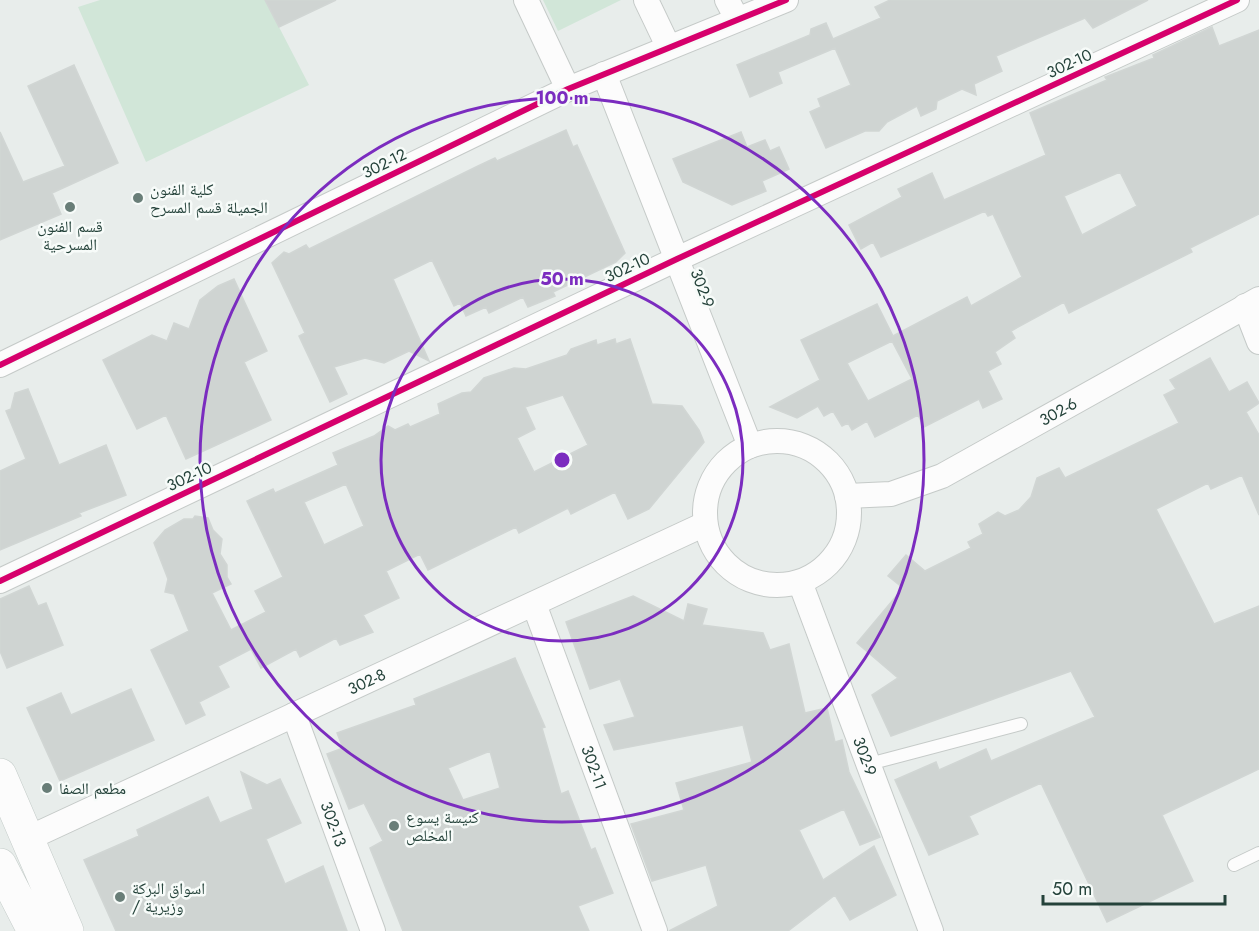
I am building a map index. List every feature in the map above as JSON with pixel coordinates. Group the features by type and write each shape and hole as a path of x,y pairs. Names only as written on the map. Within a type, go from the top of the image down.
{"main road":[{"path":"0,775 67,931"},
{"path":"34,850 79,931"},
{"path":"4,872 24,931"},
{"path":"4,872 34,931"}],"street":[{"path":"526,0 568,89"},
{"path":"646,0 668,46"},
{"name":"302-12","path":"0,365 568,89 668,46 732,10 786,0"},
{"name":"302-10","path":"0,581 677,259 1237,0"},
{"name":"302-9","path":"604,74 750,446"},
{"path":"1252,303 1259,342"},
{"name":"302-6","path":"847,495 891,494 942,476 1252,303"},
{"path":"774,441 799,444 820,456 837,473 847,495 849,517 840,548 819,572 800,582 775,586 750,580 729,567 713,548 705,524 705,500 714,477 729,459 750,446 774,441"},
{"name":"302-8","path":"34,850 294,715 705,524"},
{"name":"302-9","path":"800,582 932,931"},
{"name":"302-11","path":"534,604 655,931"},
{"name":"302-13","path":"294,715 373,931"}],"lane":[{"path":"869,764 1021,724"},
{"path":"1234,865 1259,853"}],"green space":[{"path":"100,0 265,0 309,85 146,162 78,7"},
{"path":"543,0 621,0 558,31"}],"building":[{"path":"265,0 336,0 279,27"},
{"path":"890,0 1148,0 1093,28 1085,18 996,56 1002,71 974,84 976,95 962,89 937,101 936,109 921,116 917,106 887,122 879,131 865,131 826,148 810,112 821,107 818,99 851,85 835,48 778,72 782,83 750,97 737,65 810,35 811,29 826,23 833,39 881,18 875,7"},
{"path":"1212,27 1219,46 1259,30 1259,214 1190,248 1192,252 1069,313 1064,302 1011,331 1015,338 995,352 1001,364 988,371 1002,399 983,408 979,399 924,427 918,415 875,437 867,421 852,430 848,423 842,426 833,411 824,416 818,406 797,418 770,407 820,380 801,340 877,304 893,336 967,297 971,306 1022,277 993,214 988,216 985,211 881,257 873,242 861,249 849,225 902,197 898,189 932,173 944,200 1046,155 1030,113 1107,80 1105,77 1154,58 1153,55","holes":["1120,172 1137,206 1082,235 1064,196","892,341 912,379 868,401 847,363"]},
{"path":"74,65 118,163 52,193 61,214 0,240 0,132 23,182 65,166 28,86"},
{"path":"566,130 573,147 577,145 625,253 616,262 553,292 555,296 528,307 523,297 489,313 486,307 466,316 460,303 454,306 432,260 393,279 429,361 409,351 384,363 365,358 334,367 347,394 330,402 299,336 305,333 272,263 284,252 289,254 306,245 309,249 495,158 497,161"},
{"path":"741,132 747,147 765,140 770,151 779,147 789,169 762,181 766,191 732,205 683,182 673,159"},
{"path":"234,279 267,351 244,362 271,420 186,459 166,415 137,429 103,360 152,335 167,341 174,323 189,329 200,300 218,286"},
{"path":"615,339 616,344 630,339 652,404 682,406 699,430 704,442 649,509 628,519 615,492 571,514 568,508 519,533 516,527 428,570 420,554 386,571 399,598 363,615 373,632 340,645 336,638 300,657 296,649 261,668 251,649 218,666 229,687 199,702 205,715 186,724 151,650 189,631 174,594 165,592 168,579 154,543 165,530 184,519 193,519 195,516 208,518 213,530 222,539 220,554 227,565 227,577 231,584 212,593 231,630 266,612 255,591 283,577 247,501 273,489 275,493 338,465 333,453 374,436 388,426 395,430 408,424 410,427 440,414 438,404 462,393 471,392 484,378 514,368 526,369 567,355 571,349 596,340 597,345","holes":["563,395 588,445 534,472 517,438 535,429 525,407","346,484 364,526 324,545 304,502"]},
{"path":"1210,358 1229,392 1247,382 1259,403 1246,412 1259,435 1259,515 1242,475 1211,489 1208,483 1156,509 1214,624 1259,606 1259,769 1162,815 1193,881 1107,922 1041,783 969,816 978,834 929,855 895,780 936,762 939,770 986,749 991,761 1095,717 1071,671 891,736 872,695 898,678 857,643 903,588 888,576 906,555 925,571 971,548 968,542 983,534 979,524 998,512 1005,516 1019,510 1031,497 1037,478 1059,468 1065,478 1179,423 1164,395 1176,389 1170,380"},
{"path":"28,389 59,465 106,445 126,495 79,513 81,516 0,550 0,471 26,459 6,411 11,409 15,393"},
{"path":"29,586 38,606 46,603 63,645 7,668 0,651 0,599"},
{"path":"633,596 684,621 688,604 707,609 702,625 763,633 770,650 789,644 805,713 827,708 835,742 842,740 849,772 880,837 860,845 844,809 799,830 823,880 874,846 896,895 850,920 835,895 788,931 669,931 718,906 706,865 652,881 631,824 684,810 676,783 752,762 743,725 614,750 604,725 635,717 620,679 590,689 566,622"},
{"path":"515,658 545,727 542,728 561,794 568,791 591,850 595,848 613,893 578,906 589,931 403,931 370,848 383,841 364,803 349,809 327,754 343,748 337,733 416,705 414,699","holes":["490,751 500,788 463,800 448,768"]},
{"path":"131,689 154,740 60,781 27,708 61,693 71,715"},
{"path":"241,772 267,785 280,779 301,823 266,839 285,884 323,866 347,931 116,931 84,860 139,836 137,830 208,797 220,823 253,809"}],"cycle path":[{"path":"0,365 568,89 786,0"},
{"path":"0,581 677,259 1237,0"}],"place":[{"name":"كلية الفنون الجميلة قسم المسرح","path":"138,198"},
{"name":"قسم الفنون المسرحية","path":"70,207"},
{"name":"مطعم الصفا","path":"47,788"},
{"name":"كنيسة يسوع المخلص","path":"394,826"},
{"name":"اسواق البركة / وزيرية","path":"120,897"}]}
